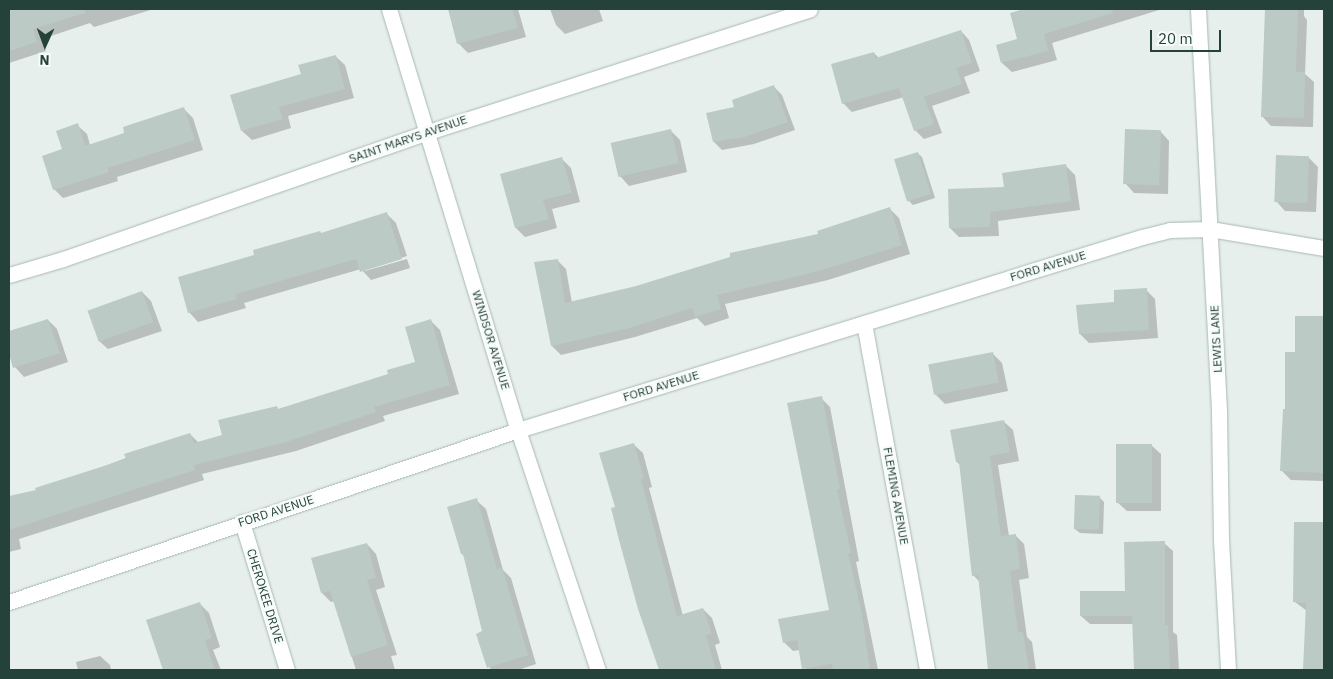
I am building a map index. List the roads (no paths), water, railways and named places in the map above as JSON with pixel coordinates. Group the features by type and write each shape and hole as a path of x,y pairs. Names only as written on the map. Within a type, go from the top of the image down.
{"street":[{"name":"WINDSOR AVENUE","path":"388,9 428,132 518,430 598,670"},
{"name":"SAINT MARYS AVENUE","path":"9,275 64,258 428,132 810,9"},
{"name":"LEWIS LANE","path":"1198,9 1220,413 1221,540 1228,670"},
{"name":"FORD AVENUE","path":"9,602 518,430 1142,237 1170,230 1210,229 1324,248"},
{"name":"FLEMING AVENUE","path":"864,323 927,670"},
{"name":"CHEROKEE DRIVE","path":"242,522 287,670"}]}
